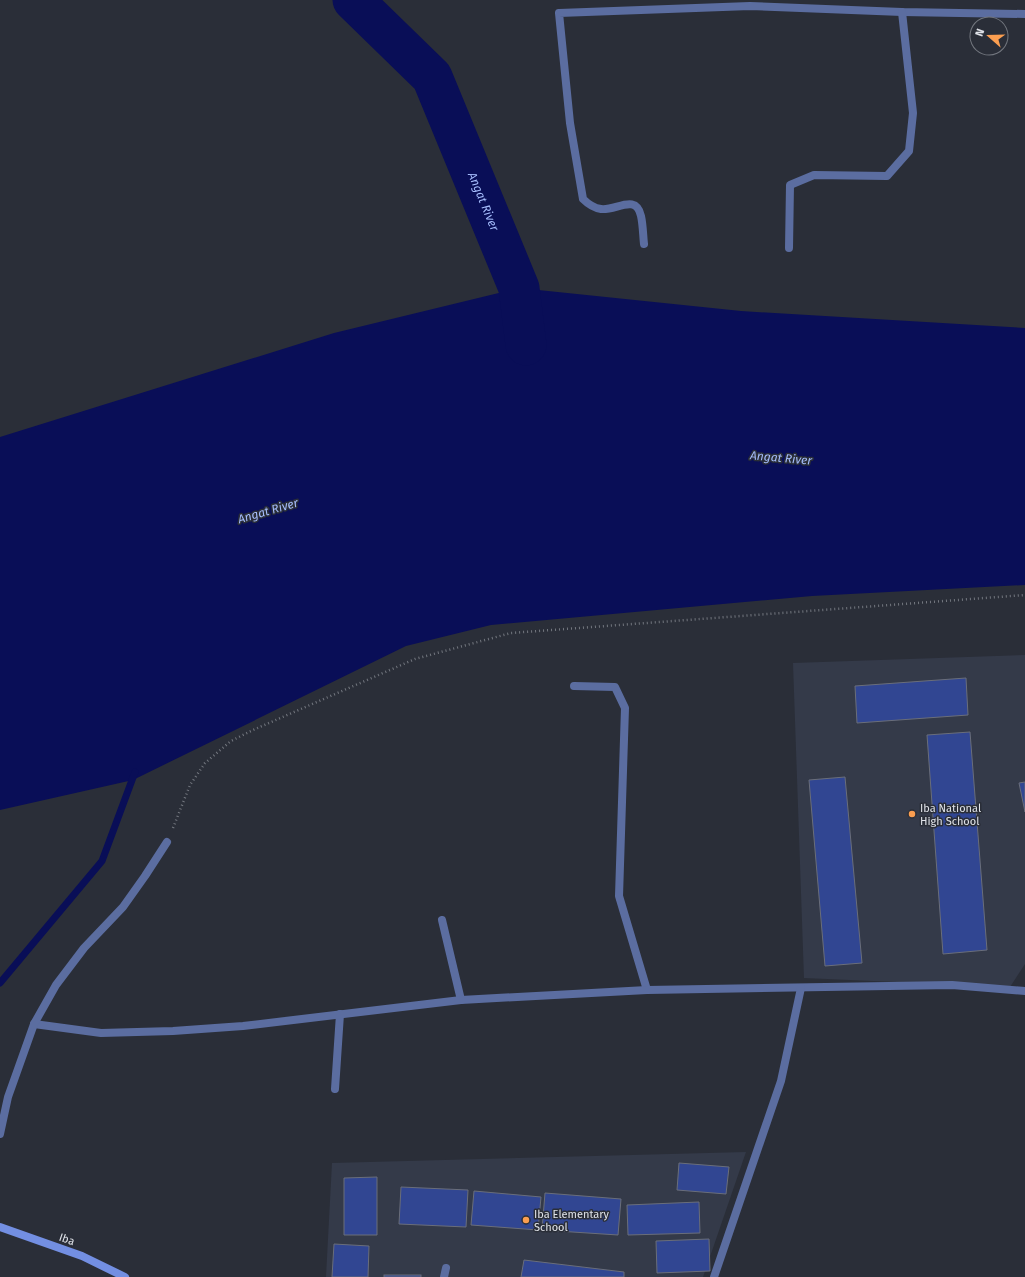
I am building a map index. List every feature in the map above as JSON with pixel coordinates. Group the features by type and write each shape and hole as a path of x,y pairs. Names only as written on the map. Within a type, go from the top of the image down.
{"main road":[{"name":"Iba","path":"0,1227 82,1256 125,1277"}],"street":[{"path":"644,244 641,216 636,206 630,204 602,209 590,205 583,198 570,123 559,13 750,6 902,12 1025,14"},
{"path":"789,248 790,185 814,175 887,176 909,150 913,113 902,12"},
{"path":"574,686 615,687 625,708 619,896 647,990"},
{"path":"0,1134 8,1098 34,1024 56,985 84,948 123,907 167,842"},
{"path":"442,920 461,1000"},
{"path":"34,1024 101,1033 173,1032 243,1026 461,1000 647,990 952,985 1025,991"},
{"path":"714,1277 781,1081 801,988"},
{"path":"335,1089 340,1014"},
{"path":"444,1277 446,1268"}],"path":[{"path":"167,842 190,785 205,763 231,741 253,730 415,660 511,633 1025,595"}],"shaded area":[{"name":"Iba National High School","path":"1025,655 1025,964 1010,987 804,978 793,663"},
{"name":"Iba Elementary School","path":"746,1152 703,1277 326,1277 332,1163"}],"water":[{"path":"519,288 741,311 1025,328 1025,585 812,596 491,625 406,646 133,780 0,810 0,437 334,333"}],"building":[{"path":"966,678 968,715 857,723 855,686"},
{"path":"970,732 987,950 943,954 927,735"},
{"path":"845,777 862,963 825,966 809,780"},
{"path":"1025,782 1025,812 1019,783"},
{"path":"679,1163 729,1167 726,1194 677,1190"},
{"path":"377,1177 377,1235 344,1235 344,1178"},
{"path":"401,1187 468,1190 466,1227 399,1224"},
{"path":"474,1191 541,1197 538,1230 471,1225"},
{"path":"545,1193 621,1199 618,1235 542,1230"},
{"path":"699,1202 700,1233 628,1235 627,1205"},
{"path":"709,1239 710,1271 657,1273 656,1241"},
{"path":"334,1244 369,1246 368,1277 332,1277"},
{"path":"524,1260 624,1272 624,1277 521,1277"},
{"path":"384,1275 421,1275 421,1277 384,1277"}],"waterway":[{"name":"Angat River","path":"353,0 432,77 519,288 526,345"},
{"path":"0,983 102,861 135,772"}],"place":[{"name":"Iba National High School","path":"912,814"},
{"name":"Iba Elementary School","path":"526,1220"}]}
